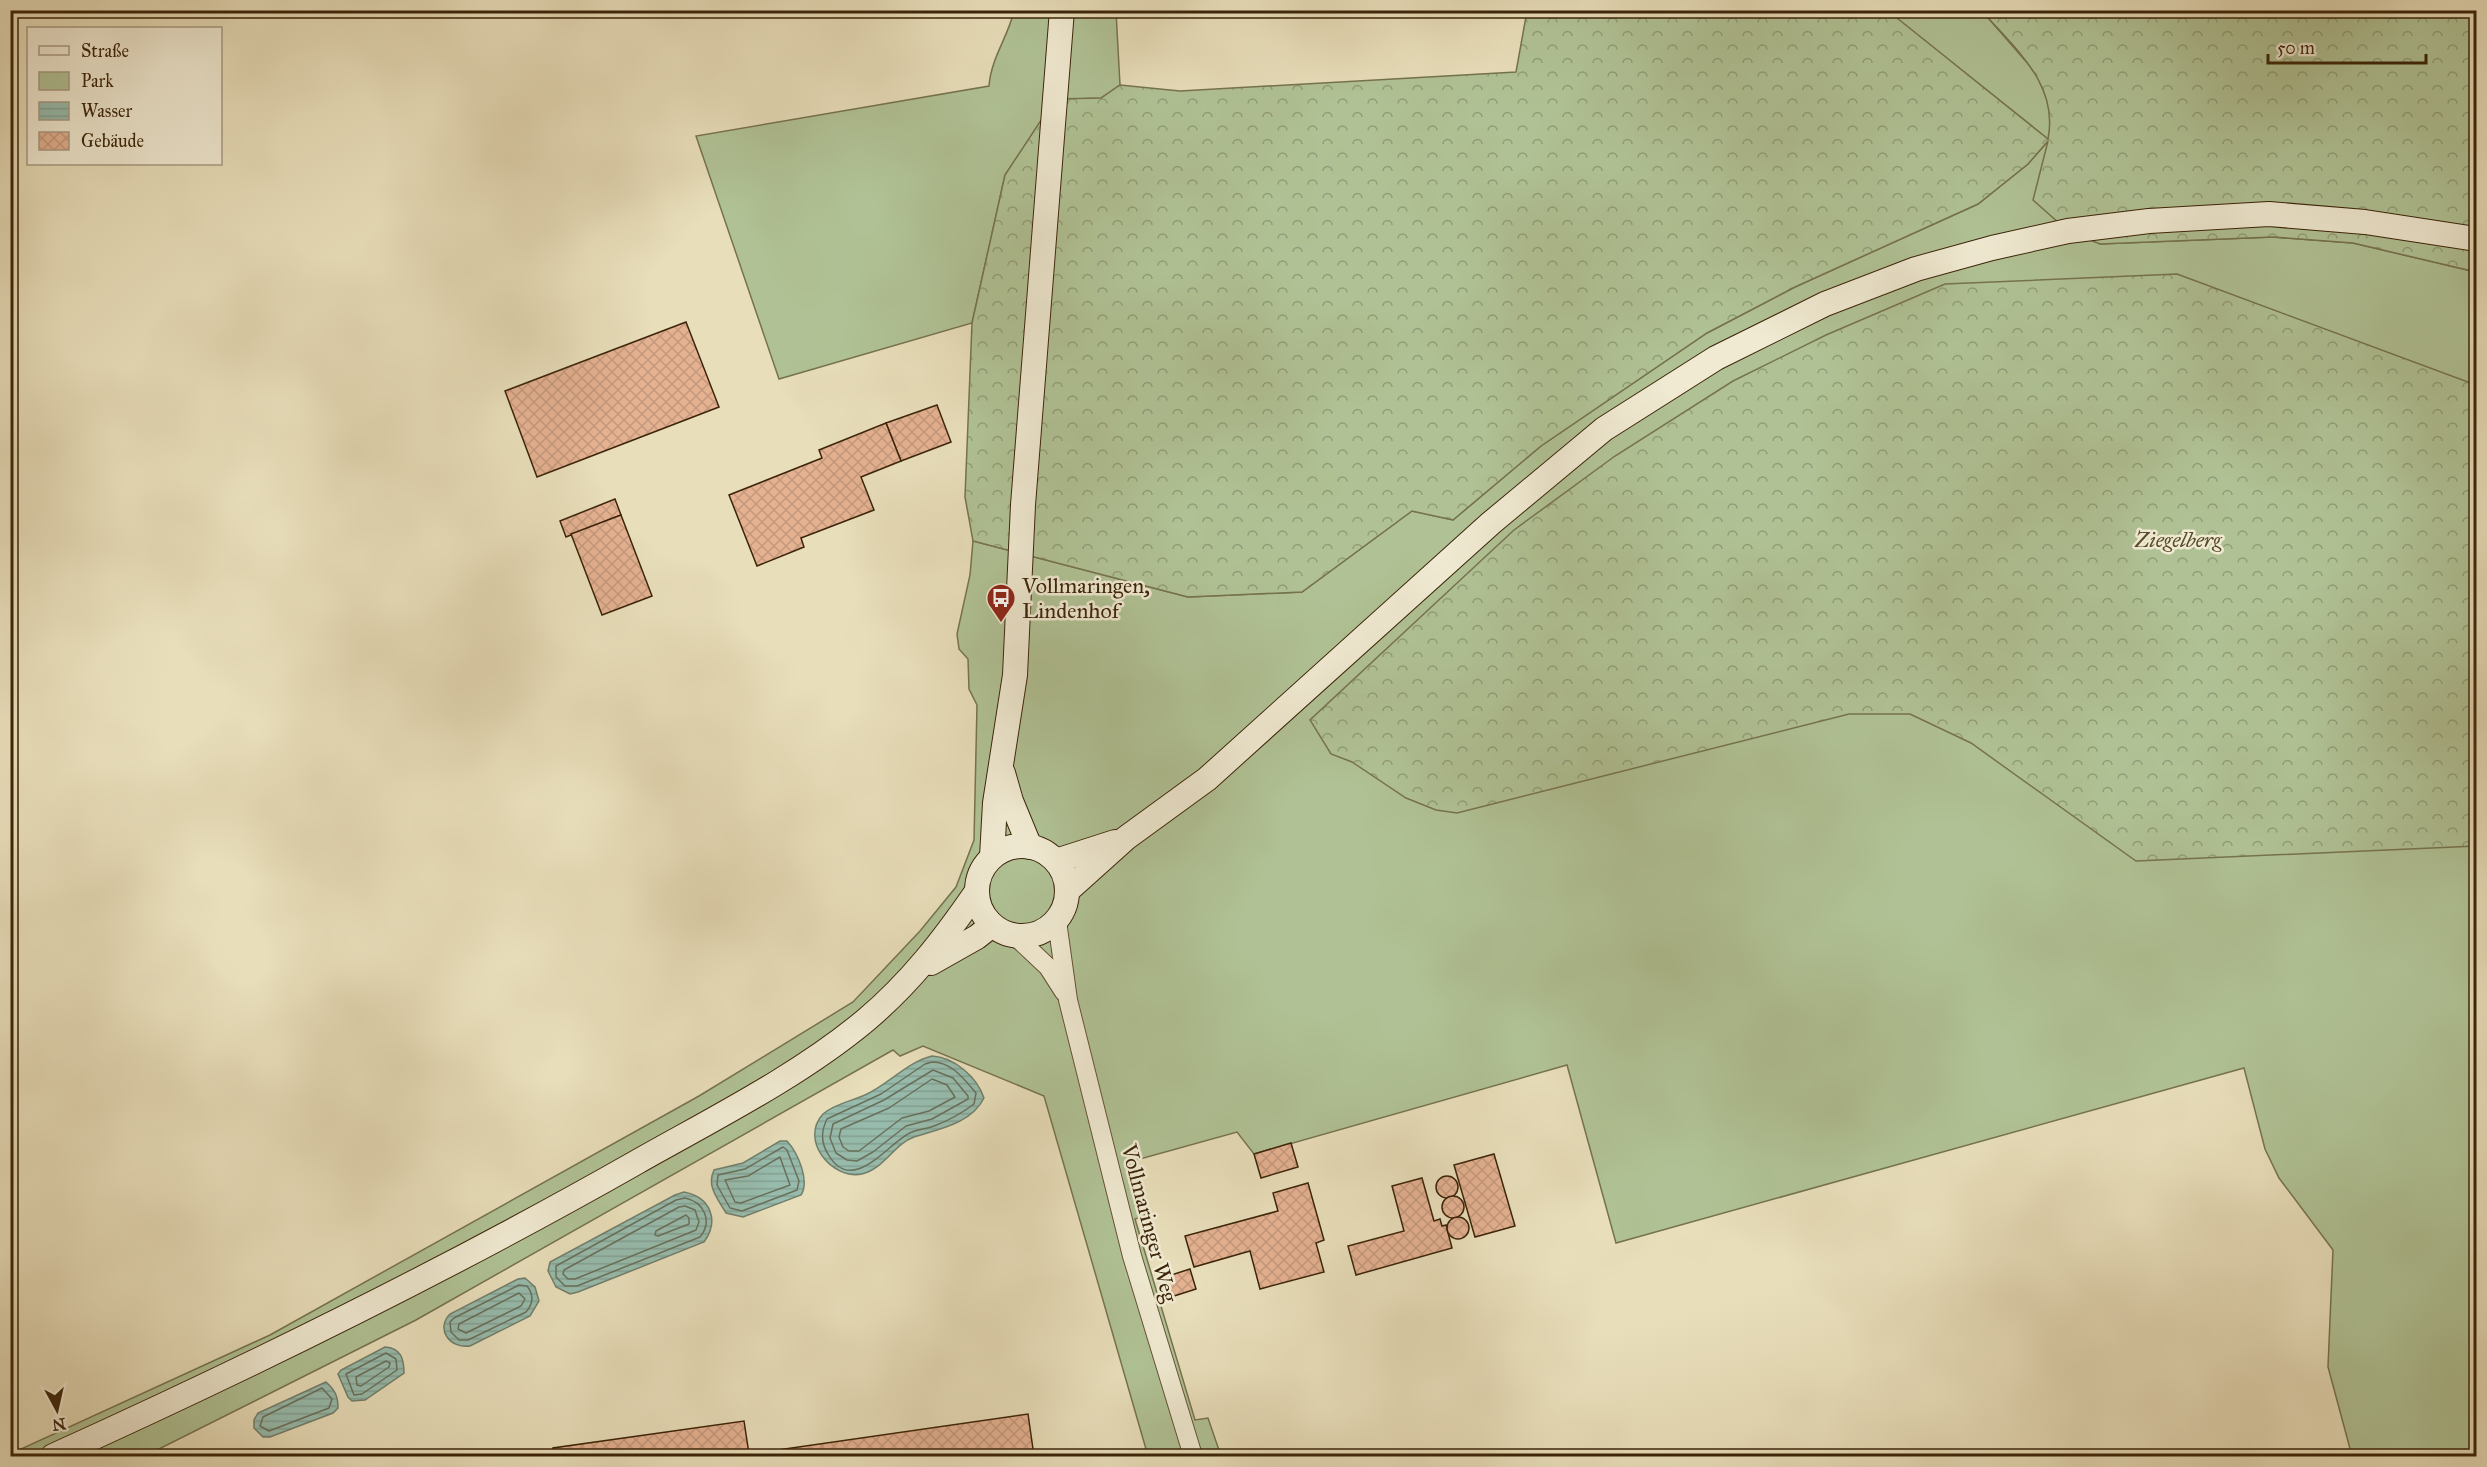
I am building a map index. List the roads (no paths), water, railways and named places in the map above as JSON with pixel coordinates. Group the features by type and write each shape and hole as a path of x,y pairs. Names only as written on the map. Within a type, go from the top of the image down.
{"street":[{"path":"992,857 1010,848 1030,847 1044,852 1056,861 1066,880 1067,891 1057,921 1042,931 1029,935 1014,935 992,925 979,904 977,891 979,879 992,857 995,803 1015,675 1023,506 1062,10"},
{"path":"1067,891 1126,838 1207,779 1491,523 1604,429 1716,358 1825,304 1916,269 1992,248 2068,231 2149,220 2269,214 2365,222 2476,239"},
{"path":"1002,767 1011,801 1030,847"},
{"path":"1056,861 1126,838"},
{"path":"53,1456 370,1307 544,1215 811,1060 866,1020 921,968 977,891"},
{"name":"Vollmaringer Weg","path":"1057,921 1068,1000 1132,1256 1193,1456"},
{"path":"921,968 977,937 992,925"},
{"name":"Vollmaringer Weg","path":"1014,935 1048,967 1068,1000"}],"water":[{"path":"932,1056 956,1064 970,1076 984,1098 978,1107 963,1120 907,1140 870,1171 851,1174 830,1165 817,1146 815,1135 817,1124 823,1114 838,1105 873,1091 914,1063"},
{"path":"780,1141 787,1141 799,1160 804,1182 801,1195 743,1217 726,1213 712,1187 714,1170 743,1163"},
{"path":"684,1192 700,1199 710,1211 711,1226 704,1242 578,1292 570,1294 556,1287 548,1271 550,1262"},
{"path":"525,1278 535,1287 539,1301 530,1316 470,1346 456,1344 447,1337 444,1326 450,1314 518,1279"},
{"path":"385,1347 398,1352 404,1373 365,1400 352,1401 338,1374 341,1370"},
{"path":"326,1382 337,1397 338,1408 333,1413 270,1437 263,1437 254,1428 254,1420 258,1413"}],"place":[{"name":"Vollmaringen, Lindenhof","path":"1001,624"}],"park label":[{"name":"Ziegelberg","path":"2178,539"}]}
